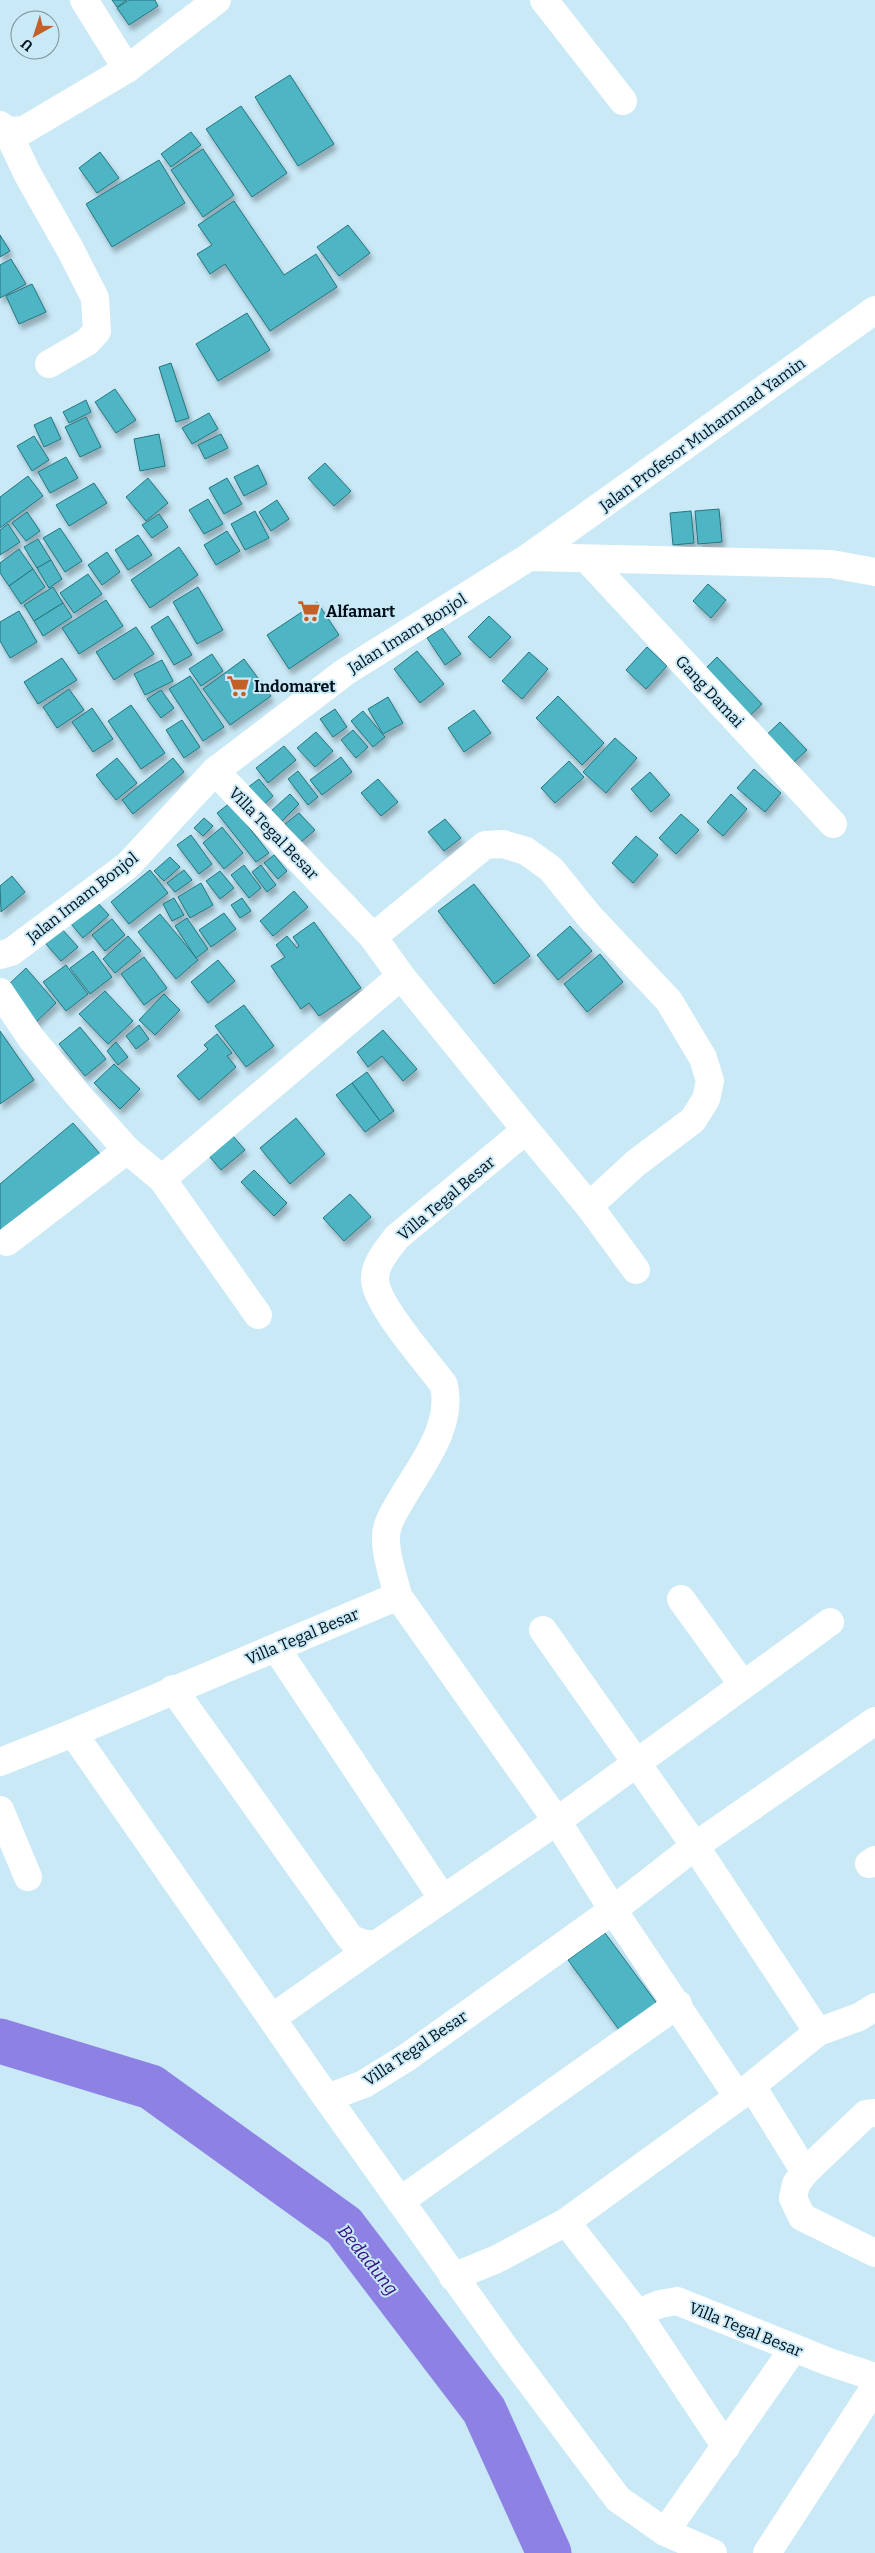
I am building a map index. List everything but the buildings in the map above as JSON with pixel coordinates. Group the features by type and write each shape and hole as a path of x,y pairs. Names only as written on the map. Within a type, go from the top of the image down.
{"street":[{"path":"84,0 127,69"},
{"path":"4,128 24,130 127,69 217,0"},
{"path":"544,0 623,101"},
{"path":"4,128 70,249 94,298 97,330 87,342 49,364"},
{"name":"Jalan Profesor Muhammad Yamin","path":"529,557 875,310"},
{"path":"529,557 831,564 875,572"},
{"name":"Jalan Imam Bonjol","path":"0,955 11,952 128,865 215,771 345,672 529,557"},
{"name":"Gang Damai","path":"587,558 832,824"},
{"name":"Villa Tegal Besar","path":"0,1762 398,1596 386,1539 390,1519 442,1429 447,1412 444,1385 381,1300 375,1280 380,1259 397,1237 526,1130 401,976 373,937 215,771"},
{"path":"373,937 485,845 503,844 526,851 551,869 589,916 669,1001 703,1058 710,1081 706,1099 694,1120 636,1163 589,1206"},
{"path":"162,1179 401,976"},
{"path":"0,992 31,1038 127,1150 162,1179 258,1315"},
{"path":"526,1130 589,1206 636,1270"},
{"path":"7,1242 127,1150"},
{"path":"398,1596 557,1821 613,1910 678,2004 805,2172"},
{"path":"681,1599 743,1685"},
{"path":"272,2018 557,1821 830,1622"},
{"path":"543,1630 695,1846 818,2032"},
{"path":"276,1648 443,1898"},
{"path":"172,1689 352,1939 365,1944 377,1944"},
{"name":"Villa Tegal Besar","path":"327,2098 364,2084 406,2058 613,1910 695,1846 875,1721"},
{"path":"73,1733 453,2276 618,2498 649,2523 713,2553"},
{"path":"0,1810 28,1877"},
{"path":"400,2201 678,2004"},
{"path":"453,2276 497,2259 566,2222 745,2091 818,2032 859,2017 875,2007"},
{"path":"875,2113 866,2114 805,2172 796,2184 793,2198 802,2217 875,2253"},
{"path":"566,2222 637,2313 726,2447"},
{"name":"Villa Tegal Besar","path":"637,2313 660,2304 677,2301 794,2348 875,2377"},
{"path":"665,2532 794,2348"},
{"path":"766,2553 875,2388"}],"waterway":[{"name":"Bedadung","path":"0,2041 151,2087 344,2226 484,2410 549,2553"}],"place":[{"name":"Alfamart","path":"309,611"},
{"name":"Indomaret","path":"238,686"}]}
